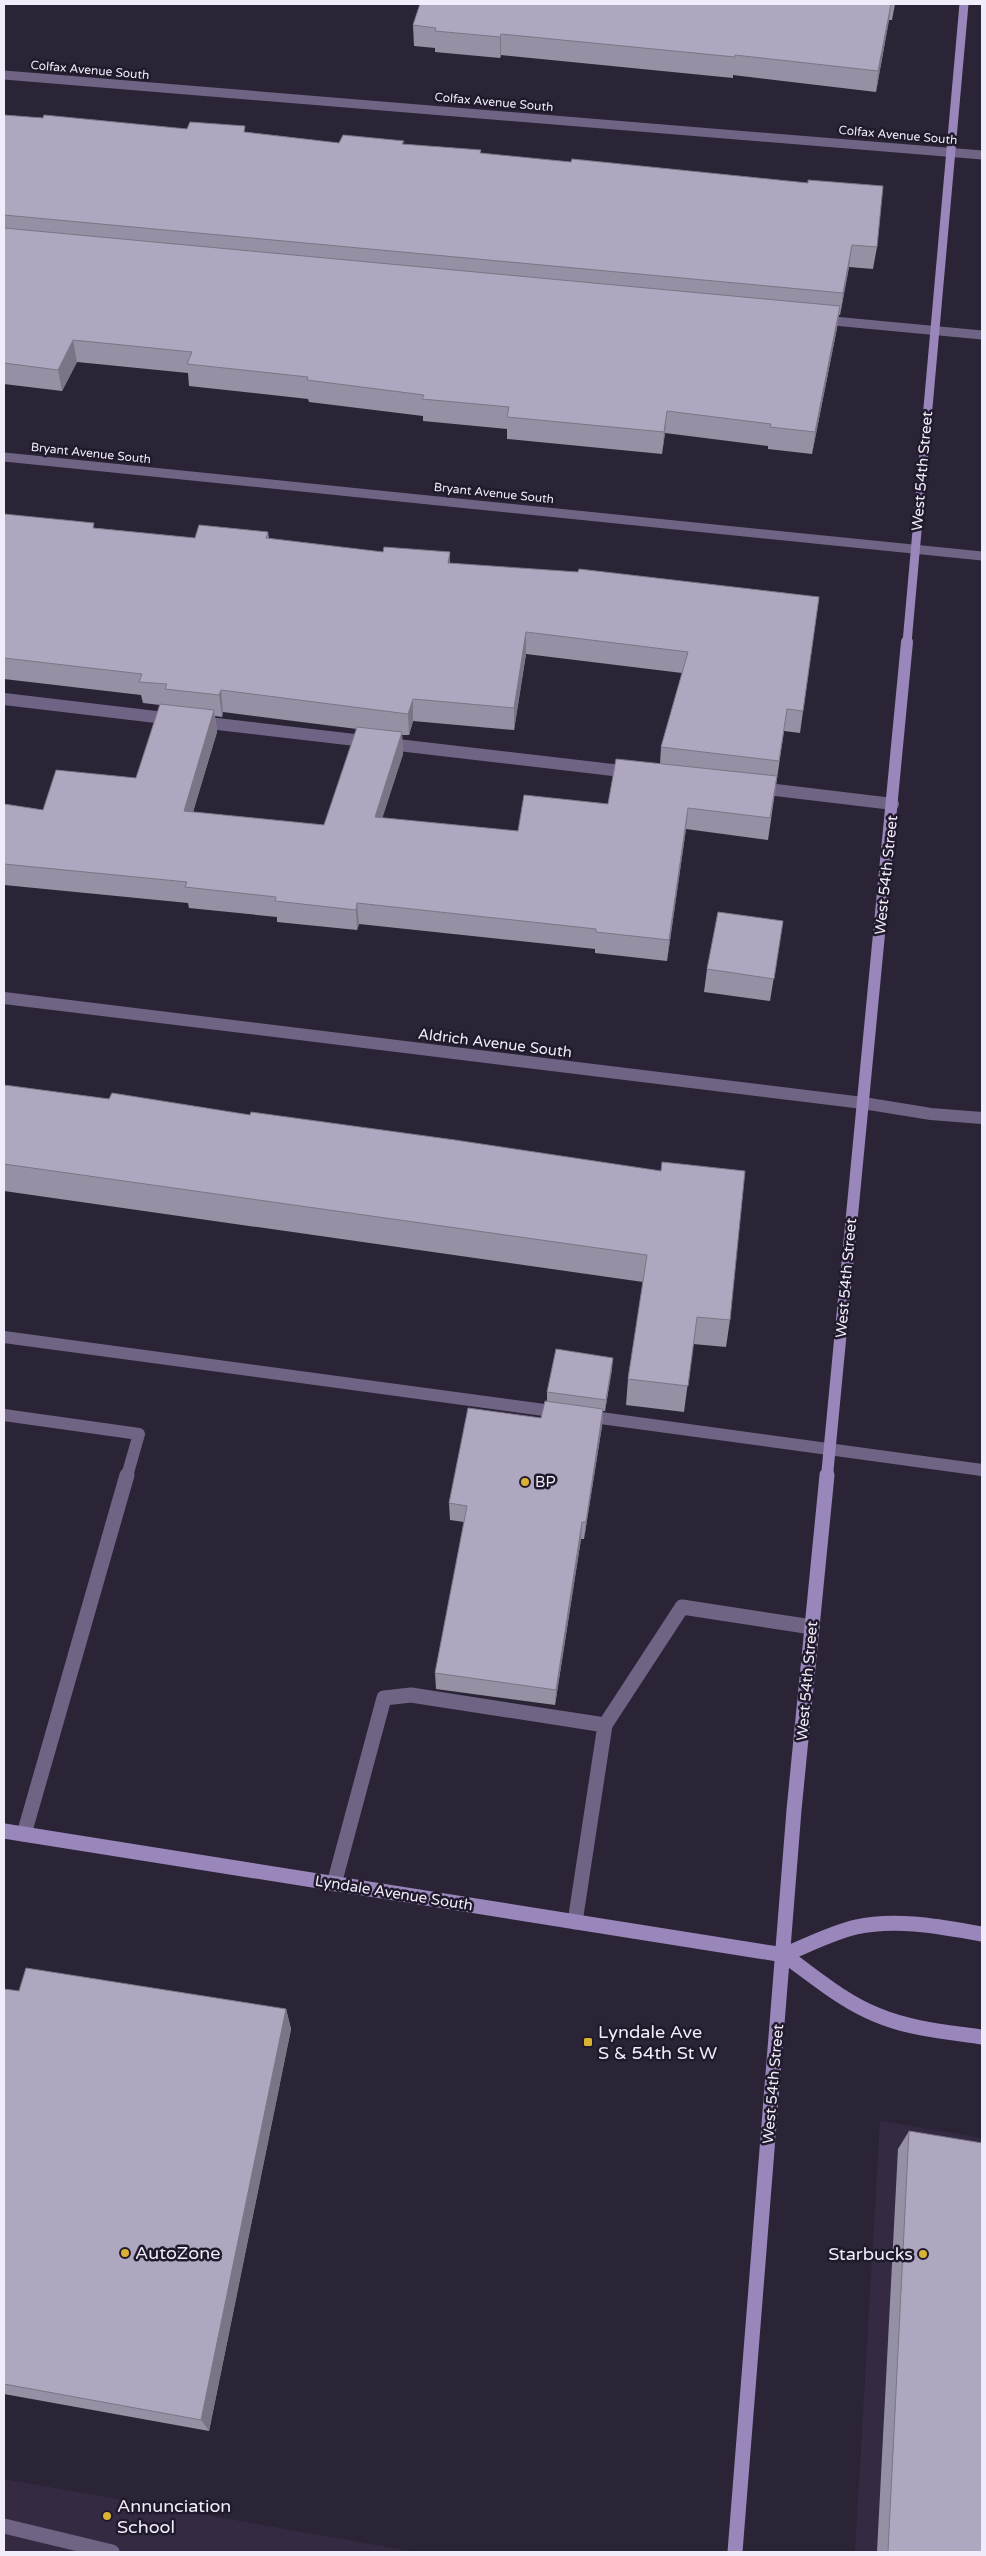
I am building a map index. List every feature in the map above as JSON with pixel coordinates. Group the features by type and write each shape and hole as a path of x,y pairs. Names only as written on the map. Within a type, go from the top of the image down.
{"street":[{"name":"West 54th Street","path":"734,2552 784,1955 794,1810 893,804 964,4"},
{"name":"Colfax Avenue South","path":"4,75 982,154"},
{"path":"811,318 982,335"},
{"name":"Bryant Avenue South","path":"4,457 982,556"},
{"path":"4,699 639,774"},
{"path":"748,786 893,804"},
{"name":"Aldrich Avenue South","path":"4,998 863,1103 931,1114 982,1118"},
{"path":"4,1337 982,1470"},
{"path":"4,1415 139,1434 24,1834"},
{"path":"575,1922 605,1725 682,1607 812,1627"},
{"path":"334,1884 384,1698 411,1696 605,1725"},
{"name":"Lyndale Avenue South","path":"4,1831 784,1955 862,2009 878,2016 920,2027 982,2037"},
{"path":"784,1955 839,1932 866,1925 890,1923 924,1925 982,1934"},
{"path":"4,2526 112,2552"}],"shaded area":[{"path":"880,2121 982,2138 982,2552 855,2552"},
{"name":"Annunciation School","path":"4,2479 415,2552 4,2552"}],"building":[{"path":"420,4 891,4 878,71 735,55 735,57 501,34 500,37 435,31 436,28 413,25"},
{"path":"4,115 43,118 44,115 187,129 190,122 245,126 244,132 339,143 343,135 404,141 402,144 481,150 480,153 571,162 572,159 808,183 808,180 883,186 877,247 852,245 843,293 4,215"},
{"path":"4,228 840,306 815,432 770,427 771,424 667,411 664,432 507,417 509,407 422,399 424,395 307,380 308,377 187,364 192,352 73,340 58,370 4,363"},
{"path":"4,514 94,523 93,528 195,538 199,525 268,532 266,538 383,552 384,547 450,552 448,563 578,572 579,569 819,597 803,711 787,709 779,761 661,747 688,652 526,632 514,708 413,699 408,714 221,690 219,695 165,689 167,684 139,682 142,674 4,658"},
{"path":"160,704 214,710 184,811 324,825 357,727 402,732 375,817 518,831 524,795 608,804 616,759 777,776 770,818 688,808 669,940 596,932 596,929 357,903 356,910 275,901 276,897 185,887 187,882 4,864 4,804 43,810 56,770 136,778"},
{"path":"718,912 783,921 774,979 707,969"},
{"path":"4,1085 109,1099 112,1093 250,1115 251,1112 661,1171 662,1162 745,1171 730,1320 697,1317 688,1386 628,1379 647,1255 4,1164"},
{"path":"556,1349 613,1358 606,1400 547,1392"},
{"path":"545,1401 603,1409 586,1522 582,1522 556,1690 435,1673 467,1506 449,1503 468,1408 541,1418"},
{"name":"AutoZone","path":"26,1968 286,2009 201,2420 4,2384 4,1989 19,1991"},
{"path":"909,2131 982,2143 982,2552 888,2552"}],"place":[{"name":"BP","path":"525,1482"},
{"name":"Lyndale Ave S & 54th St W","path":"588,2042"},
{"name":"AutoZone","path":"125,2253"},
{"name":"Starbucks","path":"923,2254"},
{"name":"Annunciation School","path":"107,2516"}]}
